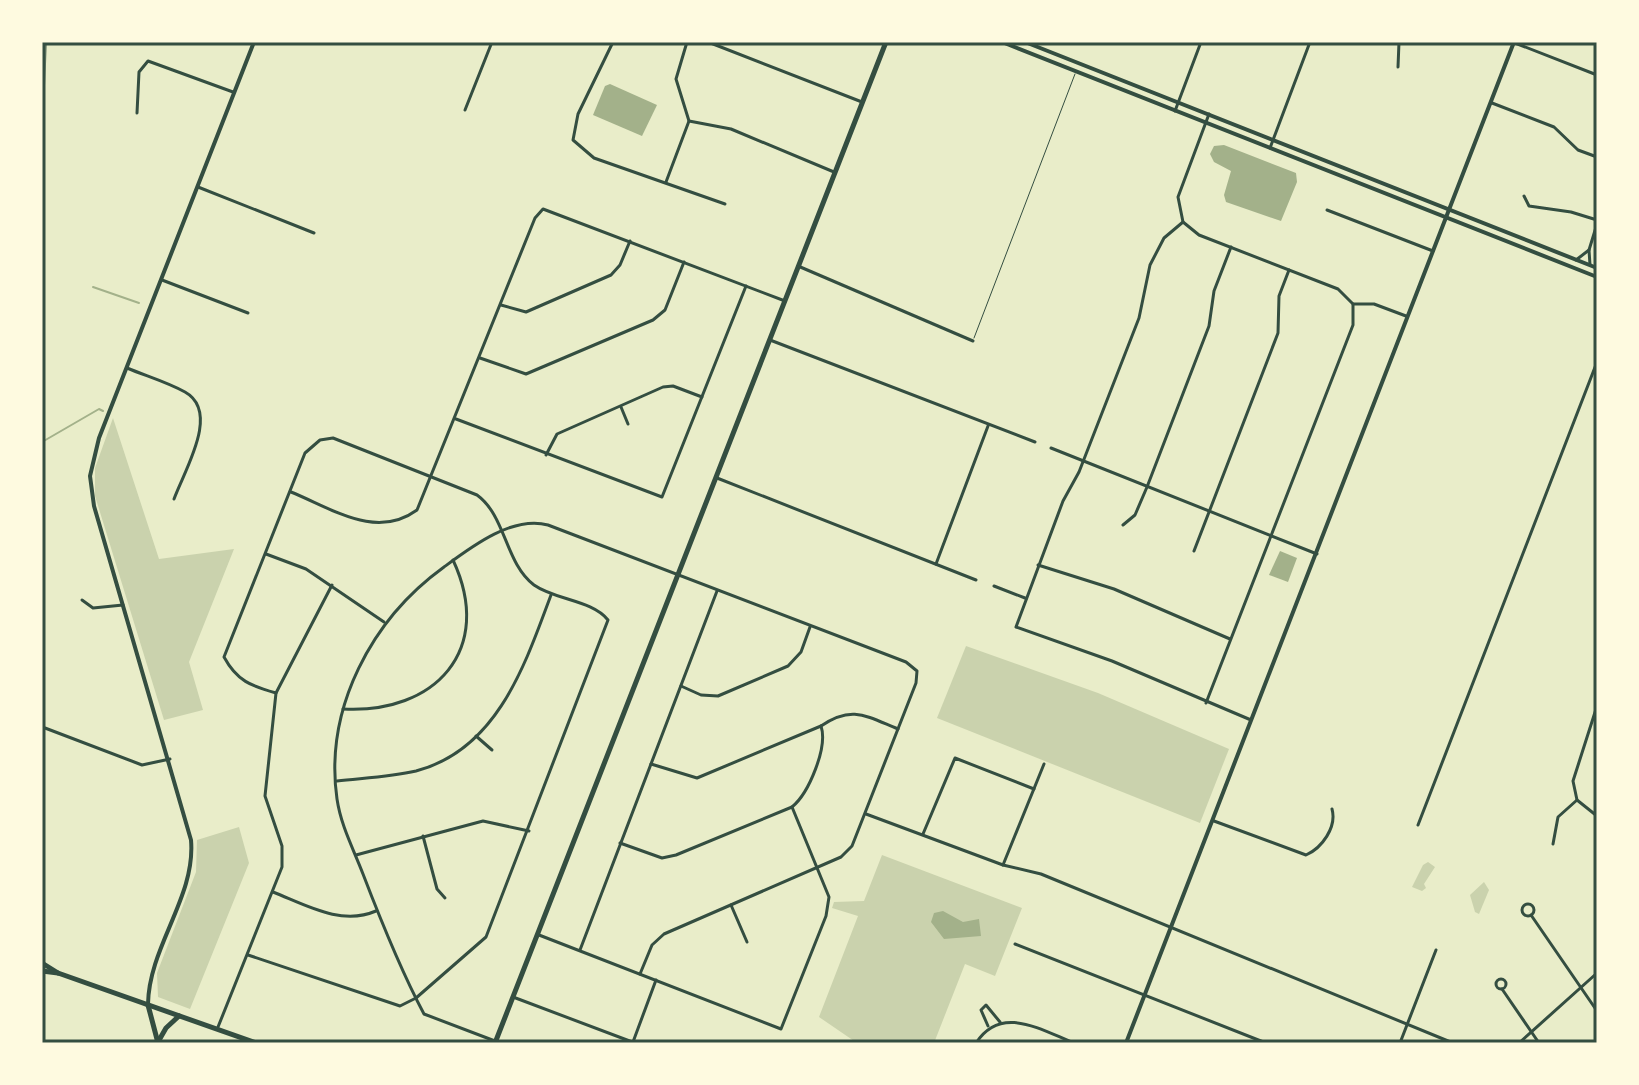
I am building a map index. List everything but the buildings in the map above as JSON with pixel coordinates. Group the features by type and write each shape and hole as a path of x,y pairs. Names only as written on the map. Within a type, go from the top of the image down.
{"main road":[{"path":"158,1043 148,1004 155,956 191,870 192,855 170,759 92,500 90,476 99,438 254,42"},
{"path":"495,1042 886,42"},
{"path":"1002,42 1597,277"},
{"path":"1025,42 1597,268"},
{"path":"1126,1043 1514,42"},
{"path":"42,963 58,973"},
{"path":"42,971 58,973 256,1043"},
{"path":"158,1043 166,1028 180,1016"}],"street":[{"path":"465,110 492,42"},
{"path":"613,42 578,114 573,140 594,158 725,204"},
{"path":"666,182 689,121 676,79 687,42"},
{"path":"708,42 862,102"},
{"path":"1175,111 1201,42"},
{"path":"1270,148 1310,42"},
{"path":"1398,67 1399,42"},
{"path":"1514,42 1597,75"},
{"path":"137,113 139,72 148,61 233,92"},
{"path":"1491,103 1554,127 1578,150 1597,157"},
{"path":"1209,114 1178,197 1183,222 1199,235 1338,289 1353,304 1374,304 1408,317"},
{"path":"689,121 731,129 834,172"},
{"path":"198,187 314,233"},
{"path":"1524,196 1529,206 1571,212 1597,222 1589,250 1590,265"},
{"path":"291,492 376,525 399,523 417,510 535,218 543,209 785,301"},
{"path":"1327,210 1433,251"},
{"path":"1183,222 1164,238 1154,257 1141,313 1083,462 1063,501 1016,627 1112,661 1253,721"},
{"path":"501,305 526,312 611,275 620,265 630,241"},
{"path":"1123,525 1135,515 1147,487 1209,326 1214,291 1231,247"},
{"path":"1576,260 1589,250"},
{"path":"480,358 526,374 653,320 665,310 684,262"},
{"path":"798,266 973,341"},
{"path":"1194,551 1278,333 1279,296 1289,270"},
{"path":"162,280 248,313"},
{"path":"456,419 662,497 746,285"},
{"path":"1206,703 1353,325 1353,304"},
{"path":"770,340 1035,442"},
{"path":"1418,825 1597,362"},
{"path":"127,368 186,393 199,409 199,432 174,499"},
{"path":"546,455 557,434 670,386 702,397"},
{"path":"621,407 628,424"},
{"path":"936,564 988,426"},
{"path":"248,955 400,1006 416,998 474,951 486,937 529,831 608,620 599,612 535,586 522,573 481,497 333,438 320,440 305,453 224,657 233,675 251,686 276,693"},
{"path":"1051,448 1317,554"},
{"path":"717,478 976,580"},
{"path":"495,1042 437,1022 424,1014 345,834 336,749 351,684 384,623 417,586 453,560 502,531 526,522 542,523 906,662 917,671 916,683 852,846 841,857 664,934 652,945 640,974"},
{"path":"266,554 306,569 384,623"},
{"path":"343,709 374,710 404,703 439,681 453,663 465,641 468,611 465,584 453,560"},
{"path":"1038,565 1114,589 1230,639"},
{"path":"218,1029 282,867 282,846 265,796 276,693 332,585"},
{"path":"994,586 1025,598"},
{"path":"580,950 717,590"},
{"path":"337,781 417,770 454,756 503,705 525,666 552,594"},
{"path":"82,600 93,608 123,605"},
{"path":"681,686 701,695 718,696 788,666 801,652 811,627"},
{"path":"1597,706 1573,781 1577,800 1597,816"},
{"path":"651,764 697,778 821,726 839,713 859,714 898,729"},
{"path":"620,843 662,858 792,807 802,799 825,738 821,726"},
{"path":"45,728 142,765 170,759"},
{"path":"476,736 492,750"},
{"path":"923,834 955,758 1034,789"},
{"path":"1003,865 1044,764"},
{"path":"1553,844 1558,817 1577,800"},
{"path":"539,935 781,1029 826,916 829,897 792,807"},
{"path":"1214,821 1306,855 1323,843 1334,817 1332,809"},
{"path":"866,814 1003,865 1041,874 1453,1043"},
{"path":"356,855 483,821 529,831"},
{"path":"423,836 437,889 445,898"},
{"path":"273,892 343,917 360,917 377,910"},
{"path":"730,905 747,942"},
{"path":"1531,915 1597,1011"},
{"path":"1015,944 1266,1043"},
{"path":"1400,1043 1436,950"},
{"path":"1519,1043 1597,973"},
{"path":"513,997 634,1042 656,980"},
{"path":"1502,989 1539,1043"},
{"path":"991,1026 981,1014 986,1005 1000,1022"},
{"path":"976,1043 991,1026 1000,1022 1022,1023 1074,1043"},
{"path":"1046,1043 1050,1034"}],"lane":[{"path":"973,341 1079,64"}],"shaded area":[{"path":"610,84 657,105 642,136 593,115 605,86"},
{"path":"1224,145 1296,173 1297,182 1281,221 1226,202 1224,195 1231,171 1214,162 1210,154 1214,146"},
{"path":"113,418 159,559 234,549 189,662 203,710 164,720 95,496 95,468"},
{"path":"1280,551 1297,558 1288,582 1269,575"},
{"path":"966,646 1098,693 1229,749 1200,823 937,718"},
{"path":"239,827 249,863 190,1009 158,997 157,973 196,872 197,840"},
{"path":"882,855 1022,908 995,976 965,964 934,1043 857,1043 819,1017 858,916 832,908 834,902 864,901"},
{"path":"1428,862 1435,867 1424,884 1426,888 1422,891 1412,887 1423,865"},
{"path":"1484,882 1489,890 1479,914 1475,912 1470,895"},
{"path":"943,911 963,922 979,919 981,936 944,939 931,922 934,913"}],"waterway":[{"path":"93,287 139,303"},
{"path":"42,442 99,409 103,411"}],"railway":[{"path":"42,129 46,42"}]}
